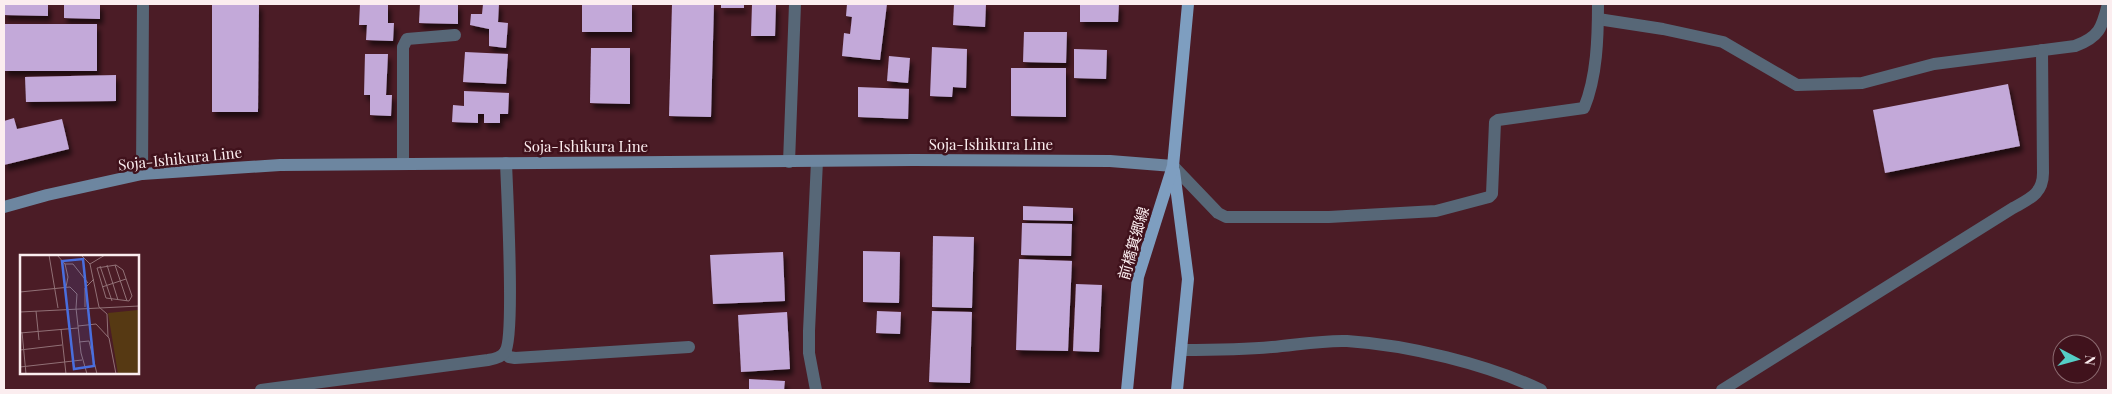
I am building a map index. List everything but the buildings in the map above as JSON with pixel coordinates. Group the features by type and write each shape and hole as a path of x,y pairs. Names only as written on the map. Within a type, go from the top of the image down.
{"main road":[{"name":"前橋箕郷線","path":"1127,390 1138,278 1173,166 1188,4"},
{"name":"Soja-Ishikura Line","path":"4,207 47,195 142,174 280,165 403,162 1100,161 1173,166"},
{"name":"前橋箕郷線","path":"1173,166 1188,279 1177,390"}],"street":[{"path":"142,174 143,4"},
{"path":"789,162 795,4"},
{"path":"1173,166 1218,213 1226,217 1329,217 1436,211 1489,197 1492,194 1495,122 1498,120 1584,108 1591,85 1598,4"},
{"path":"1598,19 1663,28 1723,42 1797,85 1862,83 1934,64 2075,46 2090,40 2101,28 2108,4"},
{"path":"403,162 403,47 407,39 455,35"},
{"path":"1722,390 2013,208 2034,197 2039,191 2043,180 2042,50"},
{"path":"816,161 809,331 809,353 816,390"},
{"path":"261,390 488,360 497,358 505,352 509,344 510,312 506,163"},
{"path":"1181,350 1244,350 1346,341 1409,350 1451,359 1496,372 1541,390"},
{"path":"505,352 509,357 515,358 689,347"}]}
